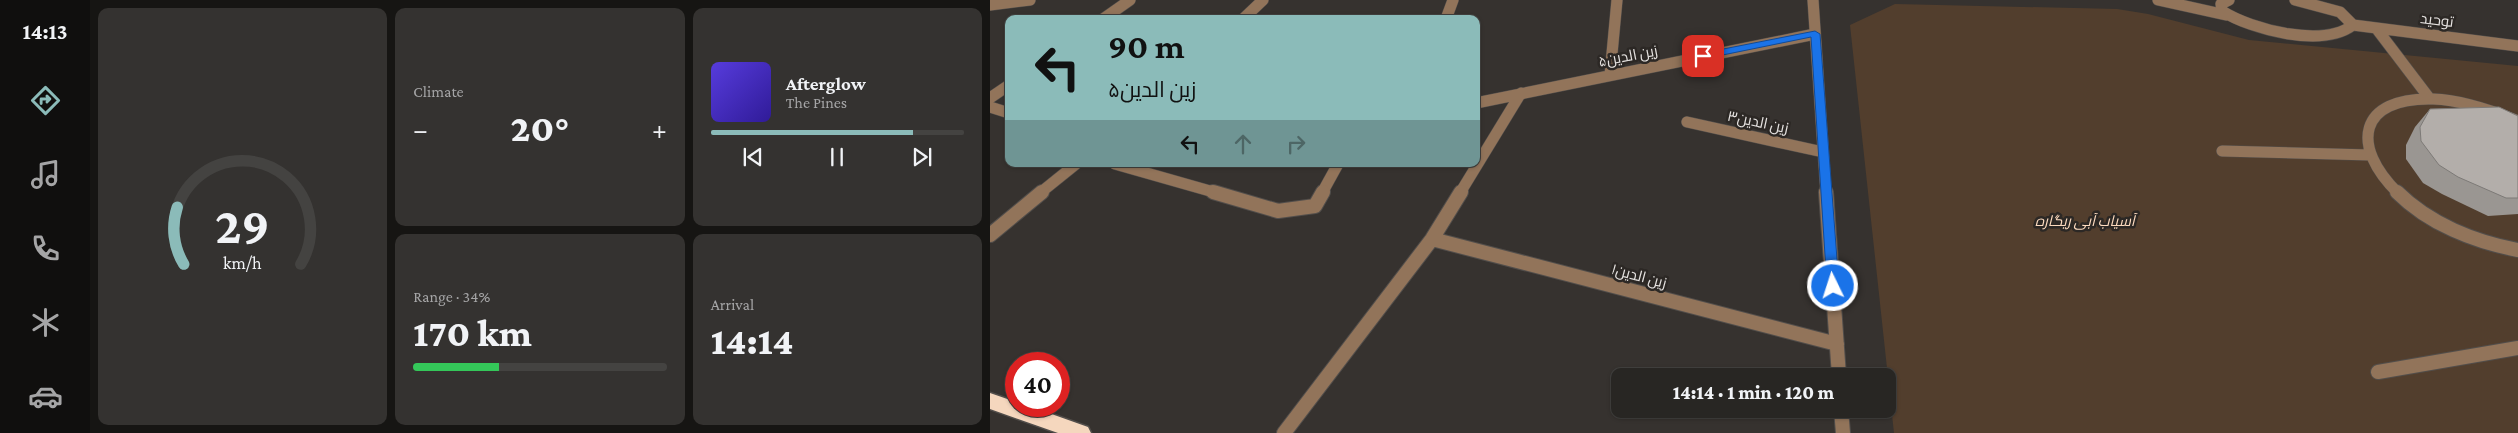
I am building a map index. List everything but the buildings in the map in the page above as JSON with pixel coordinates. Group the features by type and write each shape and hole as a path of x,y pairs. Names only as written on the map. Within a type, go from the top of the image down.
{"highway":[{"path":"990,401 1082,433"}],"street":[{"path":"990,5 1030,0"},
{"path":"1109,15 1130,0"},
{"path":"1247,15 1263,0"},
{"path":"1447,15 1453,0"},
{"path":"1610,75 1617,0"},
{"path":"1813,0 1838,368"},
{"path":"2158,0 2226,15 2261,28 2292,33 2341,34 2350,30 2353,25 2340,12 2295,0"},
{"path":"2219,0 2228,0"},
{"path":"2226,15 2222,11 2222,4 2228,0"},
{"name":"توحید","path":"2353,25 2518,46"},
{"path":"2376,28 2430,99"},
{"name":"زین الدین۵","path":"1480,102 1815,34"},
{"path":"990,98 1005,88"},
{"path":"1480,160 1521,93"},
{"path":"2518,121 2466,104 2430,99 2409,101 2391,106 2378,114 2369,125 2367,139 2370,156 2381,174 2398,194 2422,212 2450,228 2482,242 2518,250"},
{"path":"990,107 1005,112"},
{"name":"زین الدین۳","path":"1687,122 1823,152"},
{"path":"2222,151 2370,156"},
{"path":"990,235 1072,167"},
{"path":"1125,167 1278,211 1315,206 1336,167"},
{"path":"1284,433 1432,239 1476,167"},
{"name":"زین الدین۱","path":"1432,239 1837,344"},
{"path":"2378,372 2518,348"},
{"path":"1842,418 1843,433"}],"green space":[{"name":"آسیاب آبی ریگاره","path":"1895,4 2117,9 2148,14 2249,40 2518,66 2518,433 1894,433 1892,418 1896,418 1896,368 1887,368 1850,25"}],"route":[{"path":"1703,56 1815,34 1833,286"}]}
